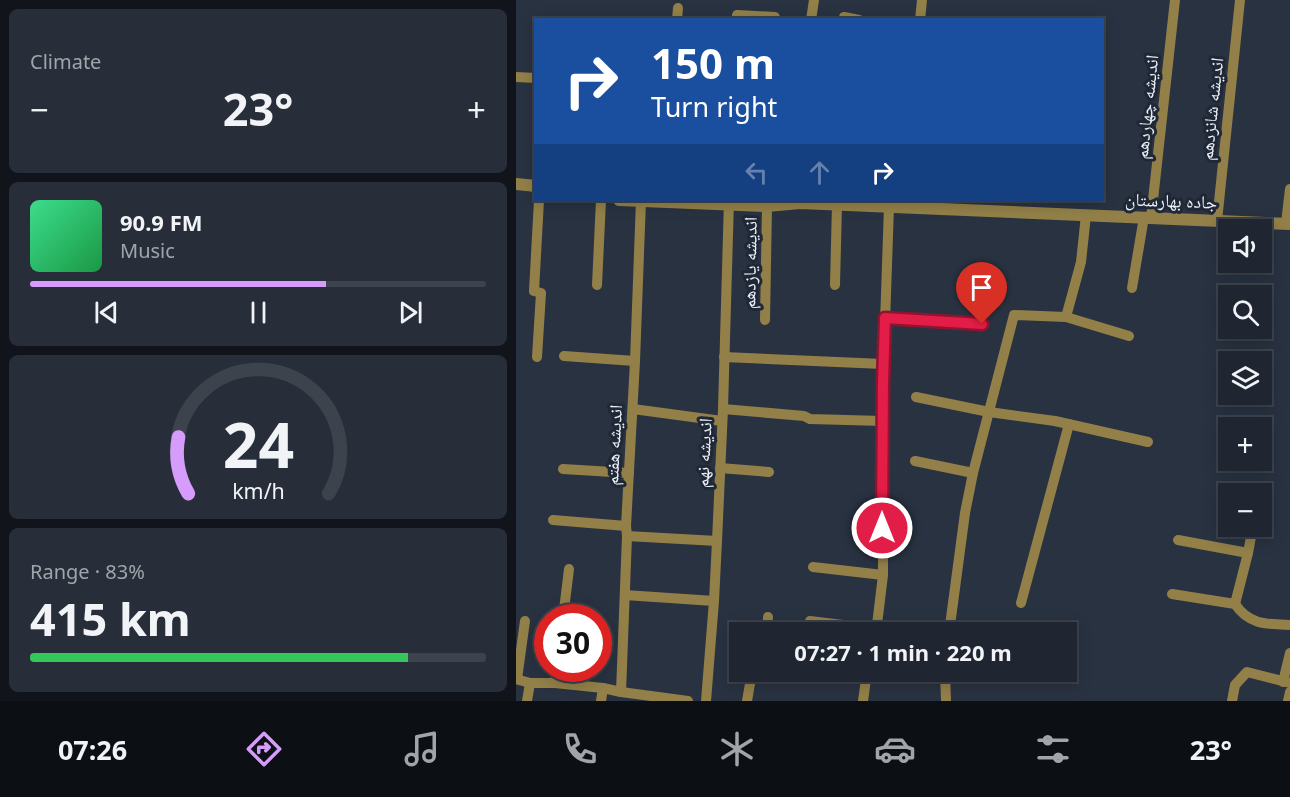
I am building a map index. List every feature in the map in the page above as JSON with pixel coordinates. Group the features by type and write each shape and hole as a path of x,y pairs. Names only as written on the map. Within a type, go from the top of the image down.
{"street":[{"path":"811,18 814,0"},
{"path":"921,18 922,0"},
{"name":"اندیشه چهاردهم","path":"1132,288 1148,218 1175,0"},
{"name":"اندیشه شانزدهم","path":"1218,219 1240,0"},
{"path":"677,18 678,8"},
{"path":"737,18 737,15 775,17"},
{"path":"844,17 849,18"},
{"path":"516,77 534,78"},
{"path":"516,184 534,186"},
{"path":"1288,224 1290,189"},
{"path":"537,357 541,293 534,291 534,279 539,201"},
{"path":"597,285 601,201"},
{"name":"اندیشه هفتم","path":"621,692 640,201"},
{"name":"جاده بهارستان","path":"695,201 767,206 800,201 837,204 876,203 889,206 1218,220"},
{"name":"اندیشه نهم","path":"706,701 717,541 729,202"},
{"path":"835,285 837,204"},
{"name":"اندیشه یازدهم","path":"765,320 767,206"},
{"path":"877,622 882,575 883,364 889,206"},
{"path":"1066,317 1081,262 1086,215"},
{"name":"جاده بهارستان","path":"1272,223 1288,224"},
{"path":"950,622 965,513 973,473 1014,315 1066,317 1129,336"},
{"path":"885,318 982,324"},
{"path":"564,356 635,361"},
{"path":"724,357 883,364"},
{"path":"916,397 988,412 1069,424 1148,442"},
{"path":"633,409 722,421"},
{"path":"723,409 804,416 810,420 883,422"},
{"path":"1021,603 1069,424"},
{"path":"915,461 973,473"},
{"path":"720,468 769,472"},
{"path":"563,469 629,473"},
{"path":"553,520 717,541"},
{"path":"1235,604 1251,537"},
{"path":"1178,540 1248,553"},
{"path":"813,567 882,575"},
{"path":"565,604 569,569"},
{"path":"1172,594 1235,604 1243,615 1264,623 1290,625"},
{"path":"625,595 714,602"},
{"path":"768,616 768,622"},
{"path":"525,621 516,679 530,683 603,688 688,701"},
{"path":"810,621 817,622"},
{"path":"1232,701 1235,685 1247,672 1287,683 1290,653"},
{"path":"747,701 750,682"},
{"path":"863,701 866,682"},
{"path":"945,682 946,701"},
{"path":"527,701 530,683"},
{"path":"601,701 603,688"},
{"path":"1288,701 1290,692"}],"route":[{"path":"882,528 885,318 982,324"}]}
